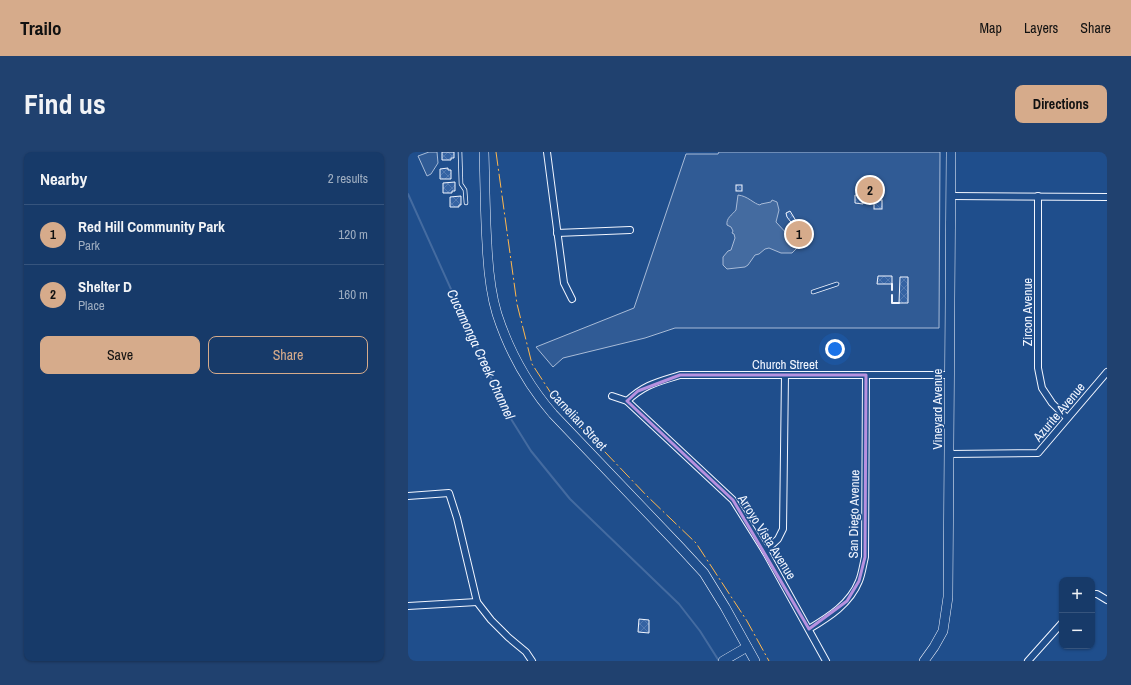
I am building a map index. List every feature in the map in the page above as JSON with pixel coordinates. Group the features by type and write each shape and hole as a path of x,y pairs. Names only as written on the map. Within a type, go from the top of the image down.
{"main road":[{"name":"Carnelian Street","path":"484,152 488,257 492,292 497,313 523,373 539,398 553,414 704,573 755,661"},
{"name":"Vineyard Avenue","path":"924,661 943,631 948,597 952,152"},
{"path":"723,661 734,656 747,647"}],"street":[{"path":"548,152 564,283 572,298"},
{"path":"952,196 1107,197"},
{"name":"Zircon Avenue","path":"1038,196 1038,368 1042,388 1052,403 1068,418"},
{"path":"557,233 630,230"},
{"name":"Azurite Avenue","path":"950,454 1038,453 1107,372"},
{"name":"Church Street","path":"627,401 638,391 654,383 680,375 950,375"},
{"path":"765,551 778,539 783,529 785,375"},
{"name":"San Diego Avenue","path":"808,629 830,616 846,601 859,581 865,557 866,375"},
{"name":"Arroyo Vista Avenue","path":"612,396 627,401 733,500 765,551 826,661"},
{"path":"408,496 449,493 457,518 477,602 491,620 526,652 532,661"},
{"path":"1095,594 1107,600"},
{"path":"408,606 477,602"},
{"path":"1028,661 1059,626"}],"lane":[{"path":"460,152 461,184 465,190 466,203"},
{"path":"813,292 837,284"}],"highlighted area":[{"path":"680,375 866,375 865,557 859,581 847,601 809,629 733,500 627,401 638,391"}],"shaded area":[{"path":"429,152 437,152 438,163 431,174 427,176 418,156"},
{"path":"719,152 940,152 939,328 675,328 645,338 563,358 553,367 536,347 634,308 686,154 718,154"},
{"path":"738,195 760,205 771,202 772,200 777,202 779,210 776,222 789,236 799,238 801,240 801,244 792,253 781,253 769,248 765,249 759,254 755,255 745,267 727,269 723,265 723,257 728,251 731,250 735,238 731,227 727,225 727,223 728,218 736,210"}],"building":[{"path":"442,152 454,152 454,158 451,158 451,160 442,160"},
{"path":"448,168 448,170 451,170 451,179 440,179 440,169"},
{"path":"455,182 455,191 452,191 452,193 443,193 443,183"},
{"path":"736,185 742,185 742,191 736,191"},
{"path":"866,185 875,186 875,194 866,193"},
{"path":"855,195 864,196 863,204 855,203"},
{"path":"461,196 461,205 459,205 459,207 450,207 450,197"},
{"path":"874,200 882,200 882,209 874,209"},
{"path":"790,211 798,224 794,226 787,217 786,213"},
{"path":"878,276 892,276 892,284 877,284"},
{"path":"900,277 908,277 908,303 899,303"},
{"path":"639,619 649,620 649,633 638,632"}],"waterway":[{"name":"Cucamonga Creek Channel","path":"408,194 506,411 531,451 570,499 679,604 700,631 719,661"}],"wall":[{"path":"892,284 892,290"},
{"path":"892,295 892,303 899,303"}],"power":[{"path":"496,152 517,304 532,364 560,407 647,496 696,543 747,621 769,661"}],"place":[{"name":"Shelter D","path":"870,190"},
{"name":"Red Hill Community Park","path":"799,234"}]}
